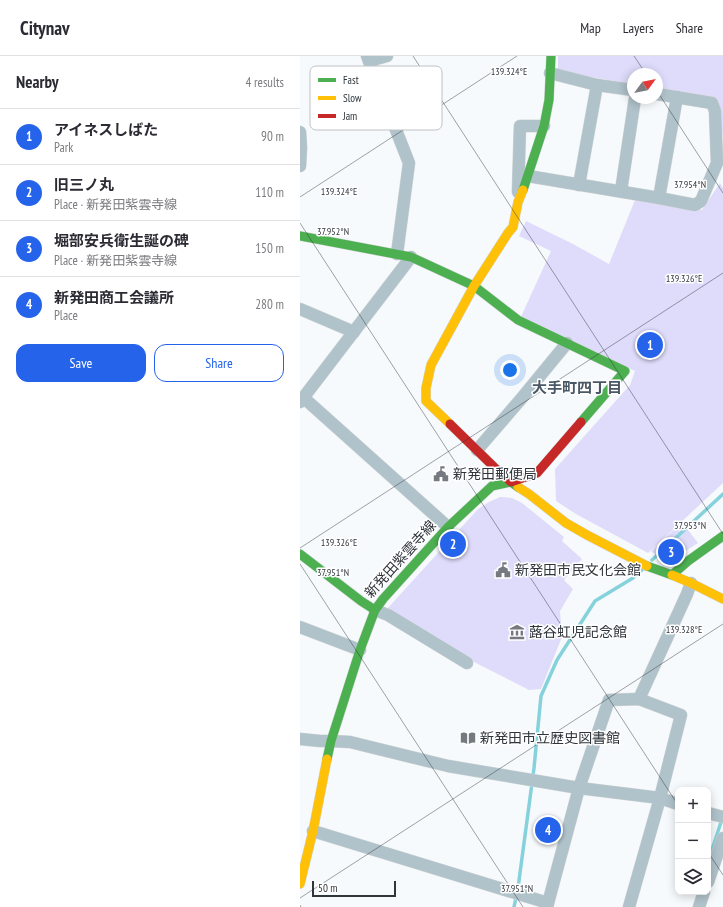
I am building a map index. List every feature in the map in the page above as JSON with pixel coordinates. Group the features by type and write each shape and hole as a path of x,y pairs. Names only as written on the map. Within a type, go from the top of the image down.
{"street":[{"path":"368,58 386,56"},
{"path":"551,56 549,100 544,126 518,202 513,227 474,286 431,365 426,388 426,401 511,482 566,523 586,535 648,566 691,583 723,599"},
{"path":"550,73 597,85 627,89"},
{"path":"580,185 597,85"},
{"path":"528,176 695,205 701,201 720,166 715,111 712,103 663,95"},
{"path":"660,198 677,97"},
{"path":"621,192 634,104"},
{"path":"518,202 520,126 544,126"},
{"path":"395,130 408,163 397,254"},
{"path":"300,132 300,166"},
{"path":"300,236 411,257 474,286 518,320 567,343 477,450"},
{"path":"411,257 302,400 448,527"},
{"path":"300,309 354,332"},
{"name":"新発田紫雲寺線","path":"300,554 375,610 383,599 448,527 492,486 511,482 537,473 625,371 567,343"},
{"path":"672,575 688,561 723,536"},
{"path":"639,699 691,583"},
{"path":"300,884 313,831 331,741 360,650 375,610 388,616 467,663"},
{"path":"300,627 360,650"},
{"path":"313,831 548,905 580,788 608,700 639,699 681,714 660,798 629,907"},
{"path":"300,739 350,742 448,766 580,788 660,798 675,803"},
{"path":"711,814 723,817"},
{"path":"711,873 723,838"},
{"path":"699,907 703,895"}],"shaded area":[{"path":"558,56 723,56 723,138 717,98 663,90 663,68 627,68 627,83 566,73 558,70"},
{"path":"720,183 723,188 723,483 648,553 576,514 556,501 555,469 630,385 635,371 520,319 551,251 519,236 526,221 609,264 635,200 702,210"},
{"path":"500,497 512,498 522,503 564,537 562,541 582,559 564,580 573,589 560,611 562,637 541,689 529,690 470,660 387,609 478,509"},
{"path":"682,522 698,543 679,555 661,559 651,551"}],"waterway":[{"path":"652,560 723,494"},
{"path":"514,907 518,888 534,768 541,696 557,660 595,601 633,578 642,570"},
{"path":"709,859 722,819"}],"traffic: fast":[{"path":"523,190 544,126 549,100 551,56"},
{"path":"300,236 411,257 474,286 518,320 625,371 581,422"},
{"path":"300,554 375,610 383,599 448,527 492,486 511,482 518,487"},
{"path":"647,566 672,575 688,561 723,536"},
{"path":"327,759 331,741 360,650 375,610"}],"traffic: slow":[{"path":"450,424 426,401 426,388 431,365 474,286 513,227 518,202 523,190"},
{"path":"518,487 566,523 647,566"},
{"path":"672,575 723,599"},
{"path":"300,884 313,831 327,759"}],"traffic: jam":[{"path":"450,424 511,482 537,473 581,422"}],"place":[{"name":"アイネスしばた","path":"650,345"},
{"name":"新発田郵便局","path":"441,474"},
{"name":"旧三ノ丸","path":"453,544"},
{"name":"堀部安兵衛生誕の碑","path":"671,552"},
{"name":"新発田市民文化会館","path":"503,570"},
{"name":"蕗谷虹児記念館","path":"517,632"},
{"name":"新発田市立歴史図書館","path":"468,738"},
{"name":"新発田商工会議所","path":"548,830"}],"district":[{"name":"大手町四丁目","path":"577,388"}]}
